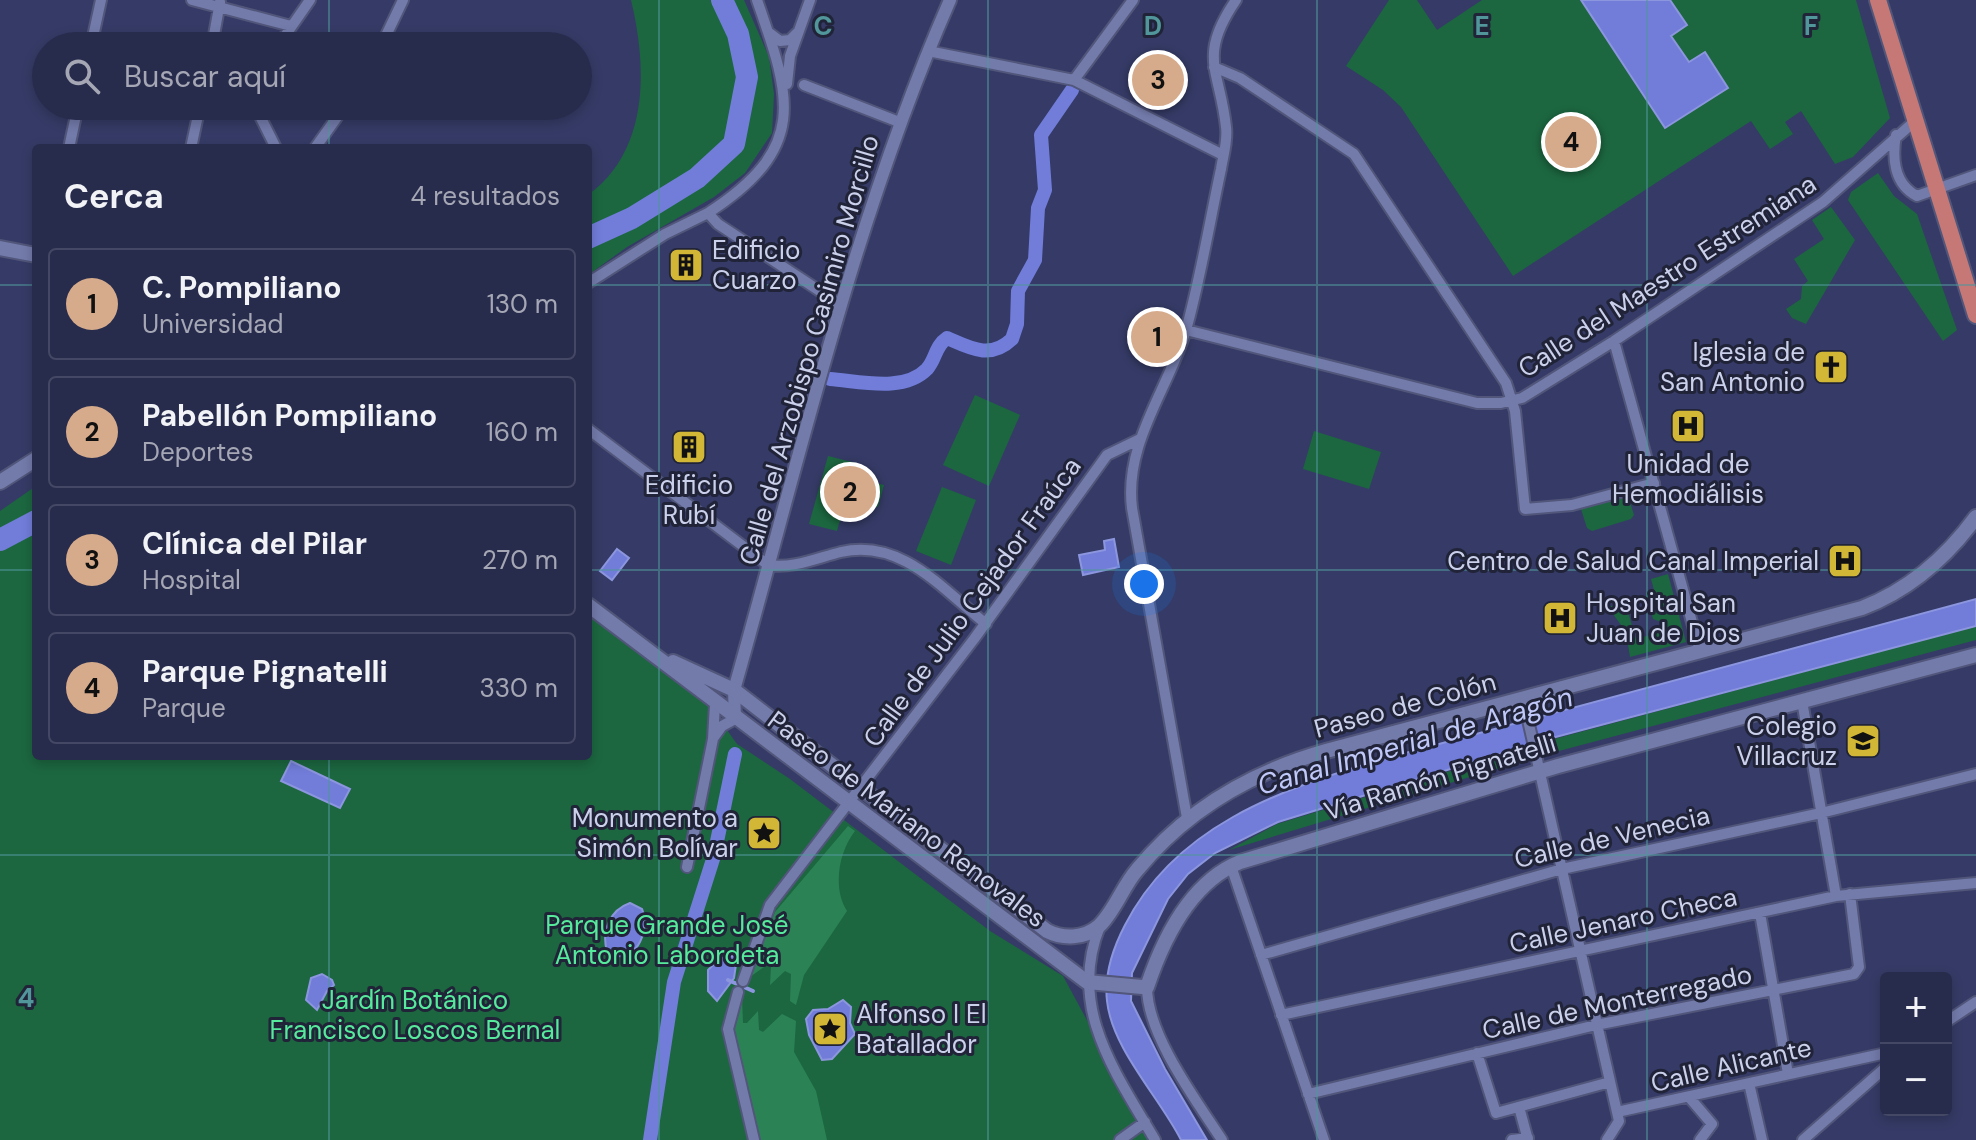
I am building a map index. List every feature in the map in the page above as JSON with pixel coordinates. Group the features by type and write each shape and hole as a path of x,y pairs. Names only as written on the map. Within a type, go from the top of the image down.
{"main road":[{"path":"1878,0 1976,315"},
{"path":"0,248 32,254"},
{"path":"0,482 32,462"},
{"name":"Paseo de Colón","path":"1101,924 1137,870 1187,818 1228,791 1301,759 1525,705 1700,651 1879,602 1927,570 1976,517"},
{"name":"Paseo de Mariano Renovales","path":"592,608 735,719 1093,983"},
{"name":"Paseo de Mariano Renovales","path":"653,654 734,690 1047,931 1062,937 1076,936 1101,924"},
{"name":"Vía Ramón Pignatelli","path":"1141,987 1191,899 1210,879 1231,866 1540,764 1802,701 1976,655"},
{"path":"1093,983 1141,987"}],"street":[{"path":"94,32 101,0"},
{"path":"192,0 220,3 291,26"},
{"path":"287,32 310,0"},
{"path":"388,32 403,0"},
{"path":"757,0 786,94"},
{"path":"592,280 665,234 708,213 765,166 781,132 789,61 810,0"},
{"name":"Calle del Arzobispo Casimiro Morcillo","path":"735,719 734,690 841,305 899,122 950,0"},
{"path":"1074,80 1133,0"},
{"path":"1187,818 1130,482 1140,439 1186,330 1227,129 1214,67 1219,28 1236,0"},
{"path":"215,32 220,3"},
{"path":"767,30 780,41 790,40 799,30"},
{"path":"928,51 1074,80 1223,155"},
{"path":"1214,67 1253,86 1354,154 1498,370 1513,401 1525,509 1572,505 1654,483"},
{"path":"804,85 899,122"},
{"path":"70,144 75,120"},
{"path":"192,144 197,120"},
{"path":"262,120 274,144"},
{"path":"318,144 335,120"},
{"name":"Calle del Maestro Estremiana","path":"1186,330 1477,403 1513,401 1614,341 1823,202 1915,121"},
{"path":"1896,135 1894,161 1902,183 1917,196 1976,175"},
{"path":"708,213 718,224 841,305"},
{"path":"1614,341 1700,651"},
{"path":"592,432 768,565 788,567 848,551 891,553 918,567 986,624"},
{"name":"Calle de Julio Cejador Fraúca","path":"743,981 770,905 986,624 1107,455 1140,439"},
{"path":"1802,701 1836,896"},
{"path":"687,867 713,739 715,704"},
{"path":"1525,705 1620,1123 1607,1140"},
{"path":"713,739 722,726 735,719"},
{"name":"Calle de Venecia","path":"1261,955 1562,869 1821,813 1976,774"},
{"path":"1231,866 1324,1140"},
{"name":"Calle Jenaro Checa","path":"1281,1015 1836,896 1976,883"},
{"name":"Calle de Monterregado","path":"1308,1094 1596,1025 1774,992 1858,972 1850,894"},
{"path":"1760,913 1788,1074"},
{"name":"Paseo de Colón","path":"1101,924 1091,950 1095,1026 1155,1140"},
{"path":"1141,987 1168,1050 1222,1140"},
{"path":"738,992 728,1029 754,1140"},
{"path":"1952,1018 1976,1002"},
{"path":"1477,1053 1496,1113 1610,1082"},
{"name":"Calle Alicante","path":"1617,1112 1880,1054"},
{"path":"1803,1140 1880,1072"},
{"path":"1749,1083 1761,1135 1752,1140"},
{"path":"1689,1097 1712,1124 1700,1140"},
{"path":"1512,1140 1528,1139 1519,1107"},
{"path":"1120,1140 1145,1122"}],"green space":[{"path":"631,0 744,0 769,57 774,94 772,133 745,173 714,197 627,247 592,272 592,191 623,155 639,105 640,52"},
{"path":"1389,0 1417,0 1437,30 1482,0 1856,0 1890,118 1853,157 1835,164 1801,111 1785,122 1793,134 1770,149 1751,121 1513,276 1401,107 1383,90 1346,66"},
{"path":"1878,173 1894,196 1917,214 1957,330 1943,341 1848,200 1851,192"},
{"path":"1831,207 1855,240 1806,324 1792,318 1786,309 1801,299 1802,286 1808,281 1794,259 1824,239 1812,220"},
{"path":"975,395 1020,415 989,486 943,465"},
{"path":"1314,431 1381,452 1369,489 1303,469"},
{"path":"828,456 856,463 852,477 884,485 878,507 846,499 837,531 809,524"},
{"path":"942,487 976,500 951,565 916,551"},
{"name":"Parque Grande José Antonio Labordeta","path":"32,489 32,760 592,760 592,617 709,705 737,744 790,779 990,931 1063,976 1152,1140 0,1140 0,511"},
{"path":"1628,496 1634,515 1631,519 1592,531 1587,528 1581,509"},
{"path":"1668,574 1686,642 1630,657 1626,632 1608,607 1625,602 1636,639 1661,632 1664,623 1653,619 1646,593 1654,590 1651,579"},
{"path":"1976,626 1976,640 1555,752 1545,749 1543,742"},
{"path":"1522,749 1516,763 1229,850 1277,824"},
{"path":"848,826 855,831 849,839 839,870 840,892 847,911 804,975 796,1005 790,1001 791,974 785,971 770,985 771,967 767,965 747,979 775,912"},
{"path":"742,998 743,1023 747,1023 758,1011 759,1030 763,1032 782,1014 796,1021 794,1052 816,1091 827,1140 759,1140 733,1030"}],"water":[{"path":"1581,0 1670,0 1687,25 1671,36 1689,62 1705,52 1728,88 1665,128"},
{"path":"1114,539 1119,567 1083,575 1079,555 1105,550 1104,541"},
{"path":"617,549 629,558 612,580 600,571"},
{"name":"Canal Imperial de Aragón","path":"1976,599 1976,626 1548,739 1278,822 1215,853 1188,874 1168,899 1132,973 1131,1001 1165,1069 1207,1140 1181,1140 1127,1055 1111,1019 1107,1001 1107,981 1113,952 1146,891 1171,862 1200,838 1232,818 1266,800 1376,761"},
{"path":"291,761 350,789 340,808 281,781"},
{"path":"630,903 642,909 642,937 632,952 616,956 607,951 606,929 612,916"},
{"path":"729,955 737,958 734,978 717,1001 708,991 708,970"},
{"path":"322,974 334,985 327,991 317,1010 306,1000 311,978"},
{"path":"843,1000 851,1007 850,1023 855,1034 832,1059 822,1060 809,1035 806,1019 813,1010 828,1009"}],"waterway":[{"path":"592,236 632,218 697,178 734,144 747,77 738,34 722,0"},
{"path":"830,379 881,384 906,381 927,369 947,338 988,351 1012,339 1017,324 1018,291 1035,260 1038,208 1045,190 1041,135 1072,90"},
{"path":"0,540 32,523"},
{"path":"650,1140 674,982 714,856 735,754"},
{"path":"728,980 753,991"}],"place":[{"name":"Clínica del Pilar","path":"1158,80"},
{"name":"Parque Pignatelli","path":"1571,142"},
{"name":"Edificio Cuarzo","path":"686,265"},
{"name":"C. Pompiliano","path":"1157,337"},
{"name":"Iglesia de San Antonio","path":"1831,367"},
{"name":"Unidad de Hemodiálisis","path":"1688,426"},
{"name":"Edificio Rubí","path":"689,447"},
{"name":"Pabellón Pompiliano","path":"850,492"},
{"name":"Centro de Salud Canal Imperial","path":"1845,561"},
{"name":"Hospital San Juan de Dios","path":"1560,618"},
{"name":"Colegio Villacruz","path":"1863,741"},
{"name":"Monumento a Simón Bolívar","path":"764,833"},
{"name":"Alfonso I El Batallador","path":"830,1029"}],"park label":[{"name":"Jardín Botánico Francisco Loscos Bernal","path":"415,1015"}]}
